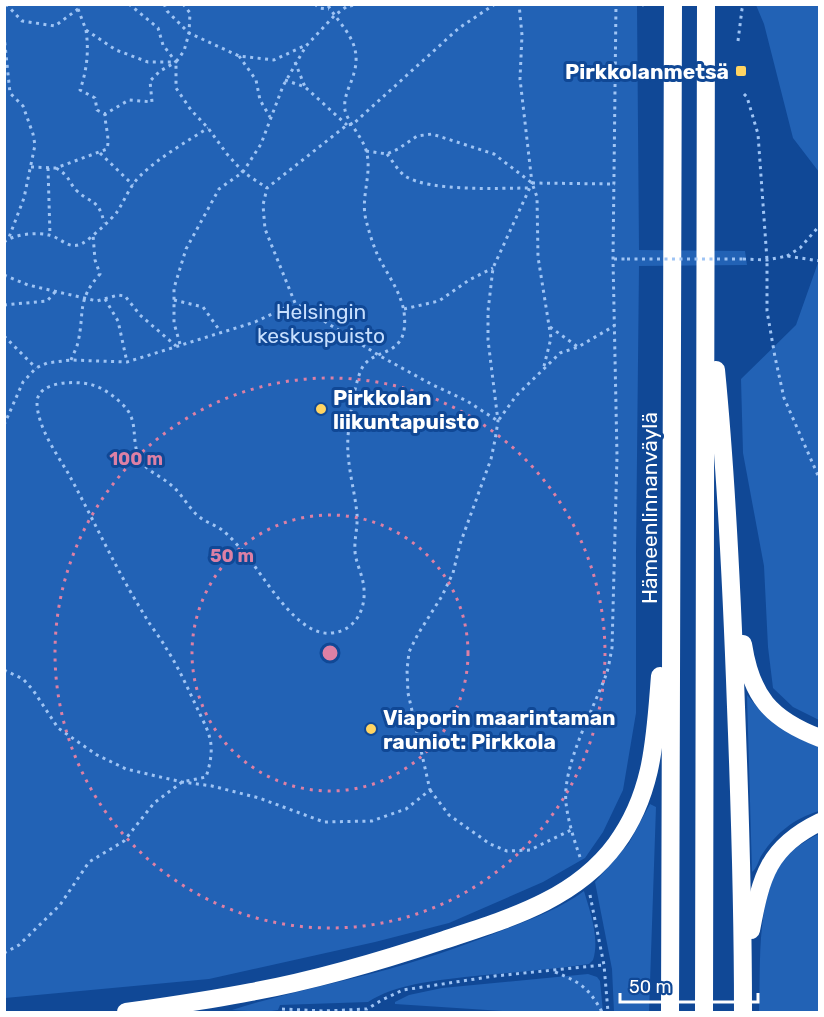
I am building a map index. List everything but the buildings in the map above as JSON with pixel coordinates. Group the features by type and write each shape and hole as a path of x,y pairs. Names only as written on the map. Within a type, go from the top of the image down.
{"highway":[{"name":"Hämeenlinnanväylä","path":"670,1012 673,4"},
{"path":"704,1012 706,4"},
{"path":"706,273 725,468 731,562 743,1012"},
{"path":"126,1012 254,992 381,961 538,907 567,890 596,868 616,845 629,823 643,794 653,758 671,560"},
{"path":"731,562 747,665 752,682 762,700 790,724 819,738"},
{"path":"743,964 760,883 768,867 787,842 819,822"}],"path":[{"path":"6,4 22,21 55,26 78,9"},
{"path":"79,4 78,9 86,30 87,56 86,75 80,90 95,98 98,110 105,114"},
{"path":"129,4 158,28 163,45 176,62 176,88 191,110 243,172 267,188"},
{"path":"164,4 167,11 189,33 239,56 274,60 306,46"},
{"path":"105,114 129,100 152,102 150,81 160,71 176,62 184,51 189,33 190,13 183,4"},
{"path":"315,4 319,8 329,9"},
{"path":"4,953 19,945 60,905 88,862 124,841 154,803 182,782 206,777 211,756 210,739 181,674 145,616 50,444 40,415 38,397 46,386 89,384 106,391 115,398 131,414 136,449 144,465 169,483 196,514 225,532 264,577 295,618 312,630 330,634 340,631 357,620 364,602 363,582 355,556 357,520 348,437 361,370 366,362 398,344 403,331 404,309 378,255 364,213 368,171 366,151 353,124 345,115 344,106 345,96 356,67 355,55 349,32 334,16 327,4"},
{"path":"178,345 174,323 174,288 186,249 219,189 243,172 261,144 285,80 306,46 334,16 350,5 359,4"},
{"path":"495,4 459,28 353,124 347,125 267,188 263,205 265,229 295,303 380,356 467,401 498,421"},
{"path":"519,4 522,36 520,79 532,183 537,197 538,257 551,338 543,369"},
{"path":"582,866 571,830 566,801 569,774 575,752 607,673 612,648 617,456 613,259 616,4"},
{"path":"738,41 744,4"},
{"path":"86,30 116,50 148,62 176,62"},
{"path":"4,35 10,93 23,106 35,145 24,198 6,241"},
{"path":"239,56 256,80 260,100 271,118"},
{"path":"295,62 305,87"},
{"path":"285,80 305,87 347,125"},
{"path":"4,94 10,93"},
{"path":"744,94 747,97 758,134 767,260 767,311 784,398 819,480"},
{"path":"31,167 56,168 107,149 109,141 105,114"},
{"path":"6,241 18,235 50,235 68,245 85,243 116,214 139,177 208,128"},
{"path":"366,151 387,154 417,136 432,134 494,154 532,183 615,184"},
{"path":"100,153 133,185"},
{"path":"387,154 404,175 422,182 450,186 530,188"},
{"path":"48,168 50,235"},
{"path":"56,168 67,175 76,190 93,201 102,212 104,224"},
{"path":"532,183 493,268 488,311 488,340 498,421 491,459 460,544 453,573 438,605 409,652 408,693 430,790 449,815 490,844 507,851 530,850 571,830"},
{"path":"787,256 800,248 819,225"},
{"path":"71,360 78,342 82,303 100,274 95,260 93,235"},
{"path":"613,259 767,260 787,256 819,261"},
{"path":"404,309 439,301 469,280 493,268"},
{"path":"4,275 28,285 85,299 97,301 118,295 125,296 140,315 178,345"},
{"path":"4,305 46,301 56,291"},
{"path":"105,299 118,321 127,362"},
{"path":"174,300 203,307 220,331"},
{"path":"4,425 23,382 36,368 47,363 71,360 127,362 220,331 255,322 295,303"},
{"path":"498,421 516,396 560,353 578,347 614,326"},
{"path":"549,327 578,347"},
{"path":"4,336 36,368"},
{"path":"4,670 23,679 58,728 97,755 126,769 259,798 324,822 372,821 405,809 430,790"},
{"path":"589,887 604,966 608,1012"},
{"path":"282,1009 324,1011 368,1009 403,990 495,976 604,966"},
{"path":"553,971 584,986 602,1012"}],"green space":[{"name":"Pirkkolan liikuntapuisto","path":"5,5 637,5 639,250 745,251 747,265 639,266 636,713 623,790 603,832 585,858 543,882 449,923 375,942 209,979 5,998"},
{"path":"756,5 819,5 819,172 793,138 764,24"},
{"path":"819,260 820,720 793,707 773,688 768,647 764,566 743,453 741,379 796,325"},
{"path":"747,695 780,726 820,748 819,811 801,818 779,834 761,856 752,872"},
{"path":"650,804 656,807 649,1012 614,1012 612,969 595,882 629,843"},
{"path":"819,834 819,1012 759,1012 760,953 764,911 775,873 785,858 801,844"},
{"path":"584,891 595,934 595,952 589,964 428,982 390,991 368,1002 280,1005 278,1010 265,1012 232,1010 390,969 438,954 544,914"},
{"path":"588,974 597,977 600,981 603,1012 517,1012 395,1004 409,995 442,988"}],"place":[{"name":"Pirkkolanmetsä","path":"741,71"},
{"name":"Pirkkolan liikuntapuisto","path":"321,409"},
{"name":"Viaporin maarintaman rauniot: Pirkkola","path":"371,729"}],"park label":[{"name":"Helsingin keskuspuisto","path":"321,323"}]}
